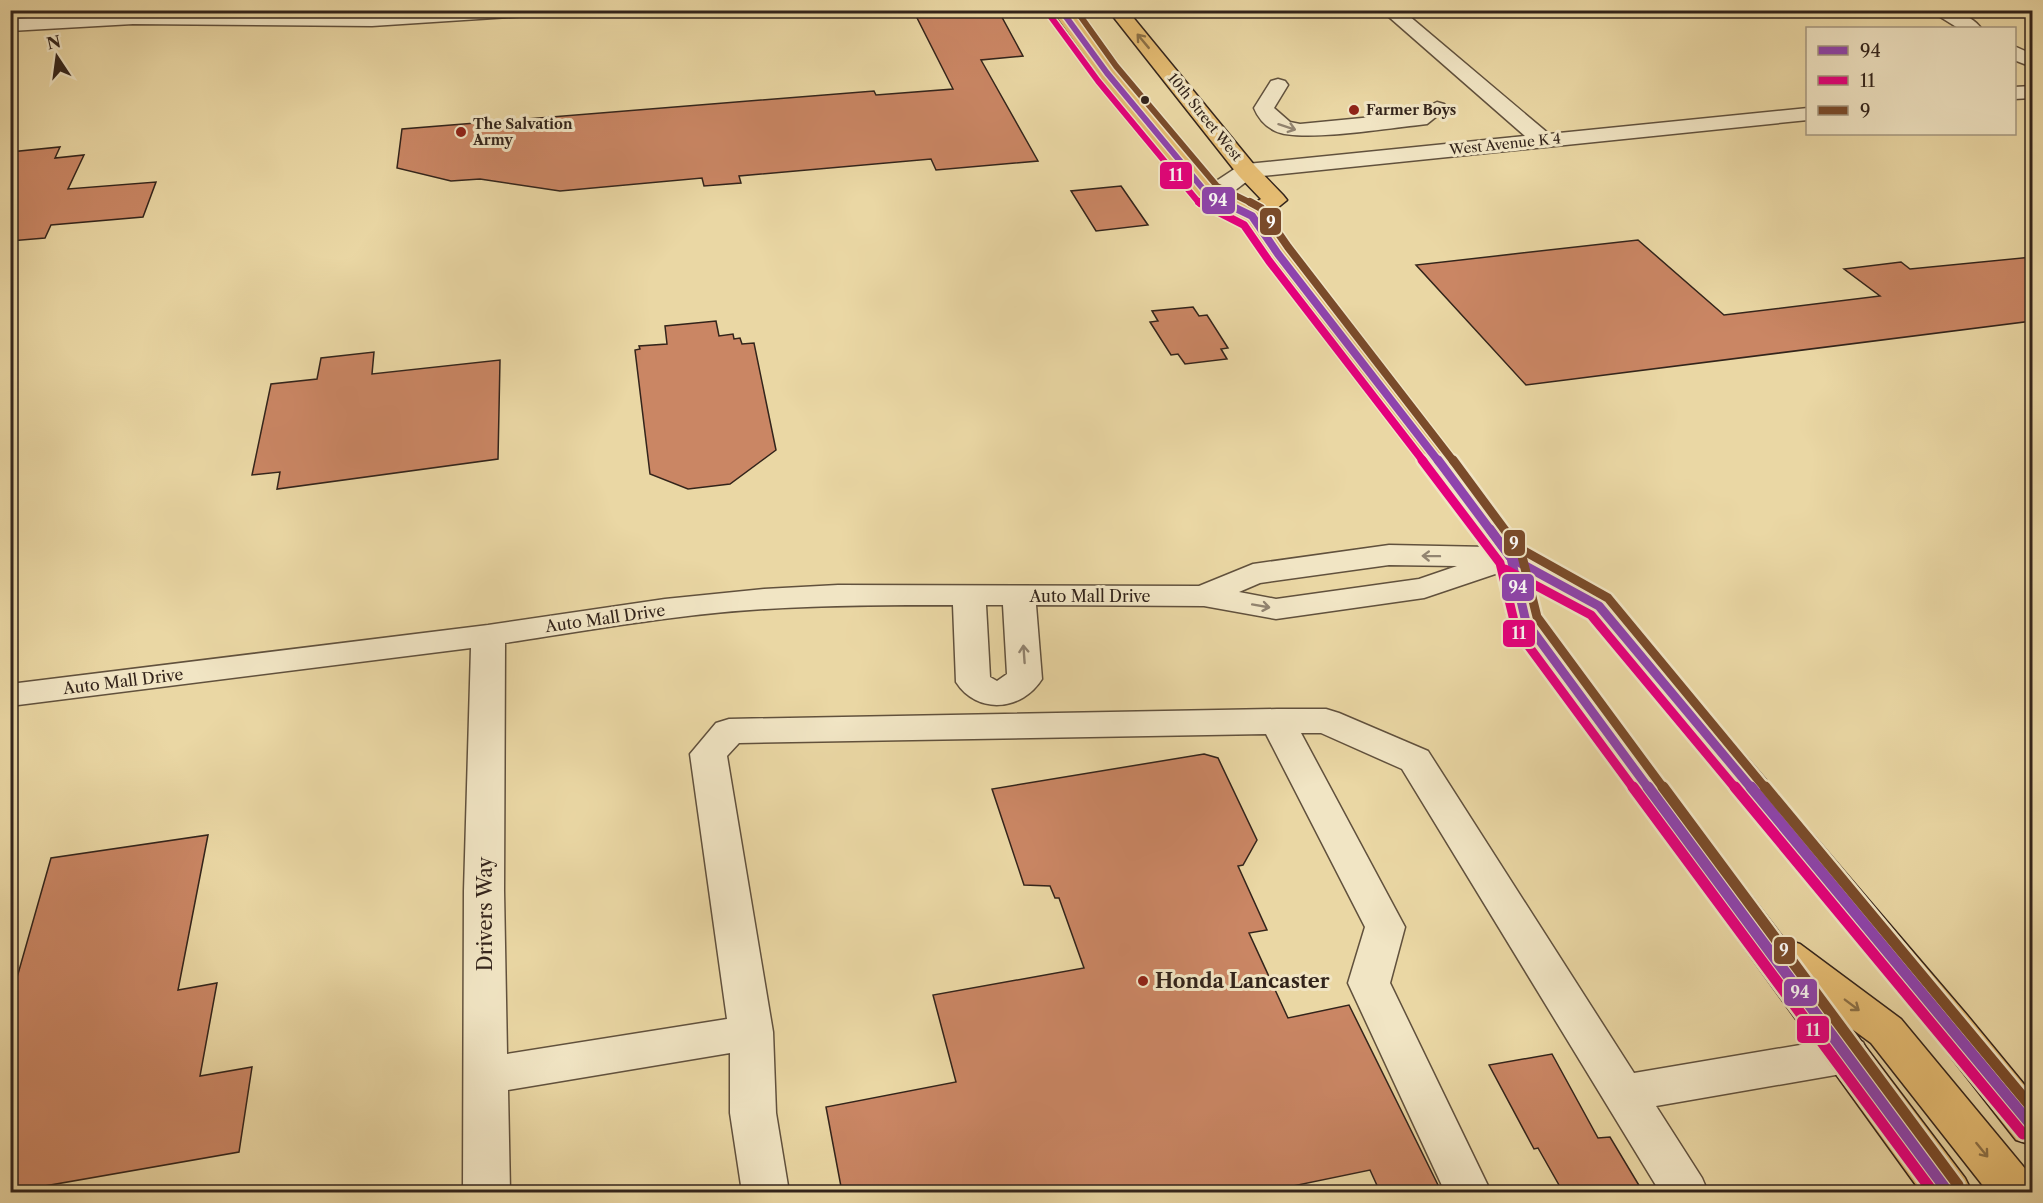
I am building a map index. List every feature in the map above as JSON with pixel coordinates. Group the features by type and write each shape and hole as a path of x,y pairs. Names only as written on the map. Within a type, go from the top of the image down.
{"main road":[{"path":"1061,10 1094,55 1209,196 1251,216 1511,558 1526,622 1948,1192"},
{"name":"10th Street West","path":"1117,10 1247,171 1275,200 1251,216"},
{"path":"1094,55 1131,72 1201,153 1220,163 1247,171"},
{"path":"1511,558 1599,606 1945,1018 2032,1126"},
{"path":"1755,932 1886,1031 2016,1192"}],"street":[{"path":"10,25 133,18 372,20 527,10"},
{"path":"1390,10 1544,141"},
{"path":"1938,10 1969,27"},
{"path":"2016,53 2032,62"},
{"path":"1278,85 1264,108 1272,120 1288,129 1307,130 1419,119 1437,108"},
{"path":"2016,93 2032,92"},
{"name":"West Avenue K 4","path":"1209,196 1247,171 1806,114"},
{"name":"Auto Mall Drive","path":"10,695 488,635 665,609 764,599 969,595 1204,596 1275,609 1424,588 1511,558"},
{"path":"969,595 973,682 997,710"},
{"path":"997,710 1025,679 1019,595"},
{"name":"Drivers Way","path":"486,1192 484,879 488,635"},
{"path":"766,1192 753,1113 751,1032 708,754 729,731 997,710 1326,721 1415,760 1685,1192"},
{"path":"1277,721 1385,927 1369,983 1468,1192"},
{"path":"486,1076 751,1032"},
{"path":"1623,1093 1847,1055"}],"building":[{"path":"913,10 998,10 1023,56 981,60 1038,161 936,170 931,159 739,176 741,183 704,186 702,178 560,191 480,179 451,181 397,168 402,129 874,91 876,95 953,89"},
{"path":"60,147 55,158 84,155 68,189 156,182 143,217 51,225 45,238 10,241 10,152"},
{"path":"1121,186 1148,225 1096,231 1071,191"},
{"path":"1638,240 1724,315 1880,296 1844,269 1901,262 1910,269 2032,257 2032,321 1526,385 1416,265"},
{"path":"1193,307 1199,316 1207,315 1228,348 1221,349 1227,359 1185,364 1178,354 1171,355 1150,322 1158,321 1152,311"},
{"path":"716,321 719,336 733,334 734,339 740,338 742,344 754,343 776,450 730,484 688,489 650,474 635,350 640,349 639,346 667,344 665,326"},
{"path":"374,352 372,374 500,360 498,459 277,489 280,472 252,475 271,384 317,379 321,358"},
{"name":"Honda Lancaster","path":"1204,754 1218,758 1257,840 1243,865 1238,866 1267,930 1249,933 1288,1018 1349,1005 1439,1187 1416,1192 1380,1192 1370,1170 1264,1192 842,1192 826,1107 956,1082 933,995 1084,968 1059,898 1055,898 1050,886 1024,885 992,789"},
{"path":"208,835 178,990 217,983 200,1076 252,1067 239,1152 10,1192 10,1002 51,858"},
{"path":"1552,1054 1598,1138 1610,1137 1643,1192 1563,1192 1538,1148 1534,1149 1489,1065"}],"transit line":[{"name":"94","path":"1061,10 1107,73 1209,196 1252,216 1278,254 1434,455 1511,558 1526,622 1948,1192"},
{"name":"9","path":"1076,10 1116,66 1217,186 1261,208 1288,247 1444,448 1521,552 1537,617 1958,1185"},
{"name":"11","path":"1051,17 1098,81 1200,204 1244,225 1269,261 1500,563 1516,629 1933,1192"},
{"name":"94","path":"1490,529 1511,558 1599,606 1952,1027 2032,1126"},
{"name":"9","path":"1517,547 1608,598 2032,1108"},
{"name":"11","path":"1505,569 1591,615 1943,1035 2023,1134"}],"place":[{"name":"Farmer Boys","path":"1354,110"},
{"name":"The Salvation Army","path":"461,132"},
{"name":"Honda Lancaster","path":"1143,981"}]}
